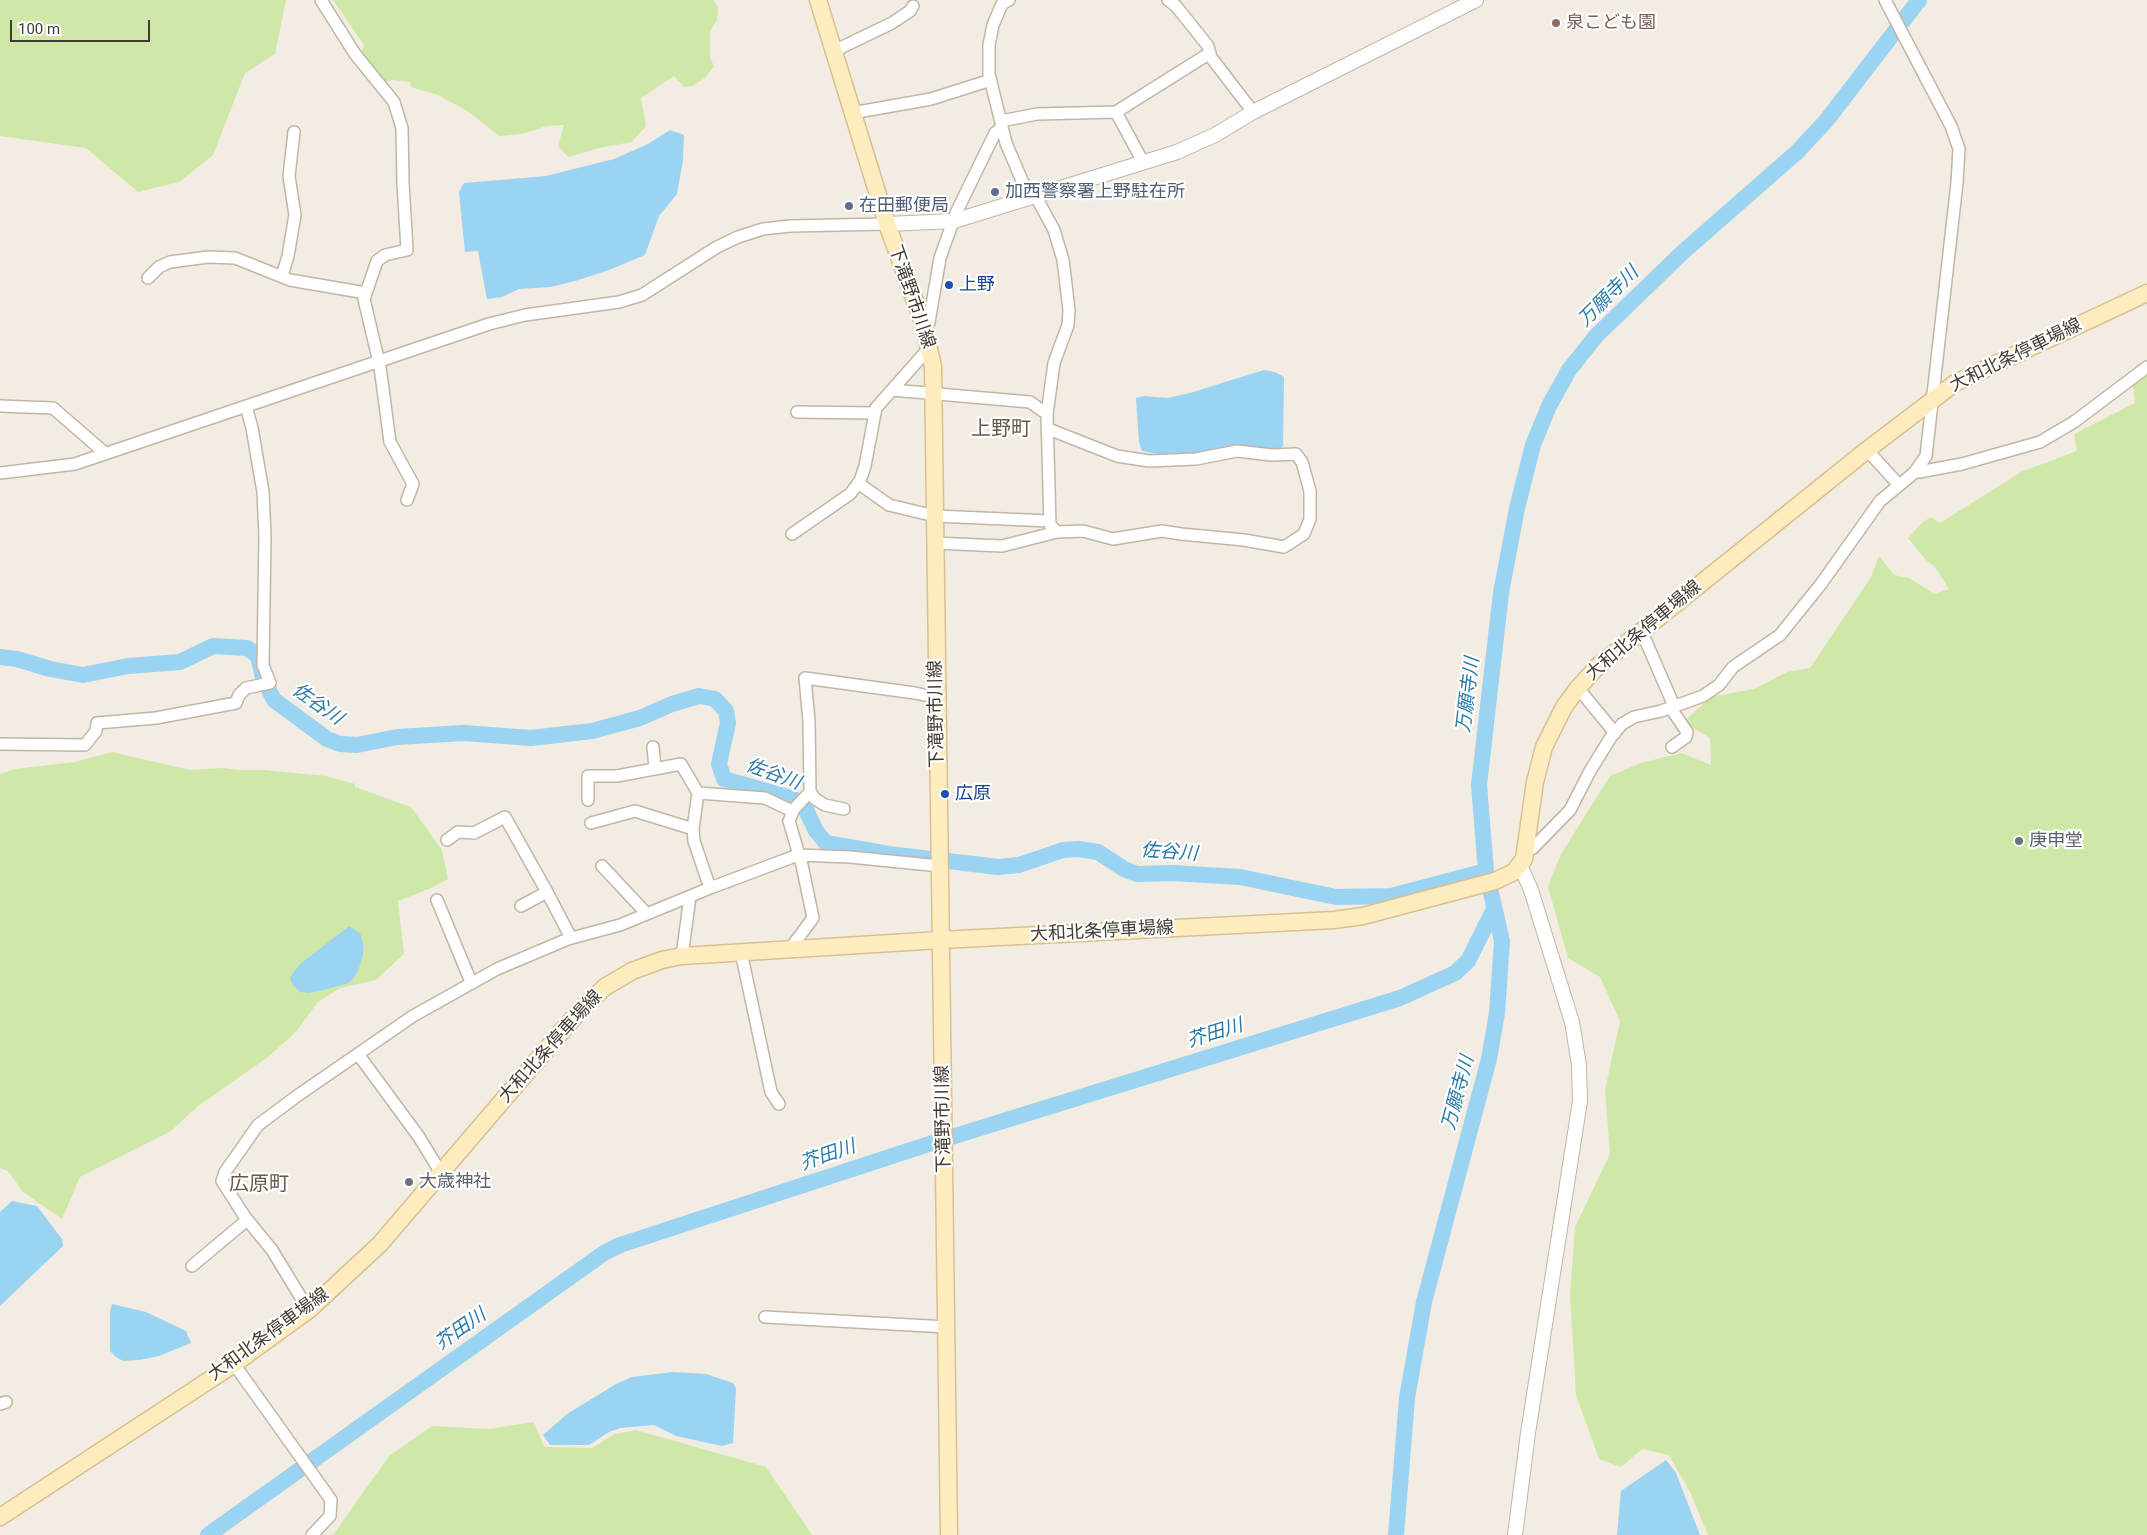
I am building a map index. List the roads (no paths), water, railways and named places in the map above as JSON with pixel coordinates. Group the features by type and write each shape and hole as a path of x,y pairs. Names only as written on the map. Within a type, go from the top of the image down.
{"main road":[{"name":"下滝野市川線","path":"818,0 886,224 923,323 933,366 949,1535"},
{"name":"大和北条停車場線","path":"0,1517 234,1364 310,1309 380,1244 581,1010 605,987 632,971 662,960 682,956 940,940 1334,920 1363,916 1495,881 1514,872 1520,865 1526,850 1535,782 1544,748 1564,707 1597,667 1867,450 1955,383 2147,293"}],"street":[{"path":"321,0 355,54 394,102 402,128 407,250 385,255 377,260 364,298 377,362 380,367 390,442 413,484 406,500"},
{"path":"1009,0 1002,4 993,25 989,45 991,80 1006,143 1032,195 1054,230 1063,260 1069,310 1068,325 1054,363 1047,414 1050,525 1057,532"},
{"path":"1168,0 1198,32 1208,46 1210,53 1253,112"},
{"path":"0,473 75,464 486,325 525,315 619,302 642,295 717,247 738,237 763,229 790,226 954,221 1032,195 1177,152 1215,135 1253,112 1476,0"},
{"path":"1526,850 1533,848 1570,810 1590,771 1622,724 1634,716 1672,707 1703,696 1719,685 1733,668 1780,635 1821,584 1880,501 1916,470 1926,456 1957,182 1959,149 1951,126 1886,0"},
{"path":"834,51 892,23 910,11 913,6"},
{"path":"923,323 929,322 940,258 954,221 1002,124 1037,114 1116,112 1210,53"},
{"path":"852,113 931,99 991,80"},
{"path":"1116,112 1143,162"},
{"path":"282,276 288,256 295,215 289,176 294,132"},
{"path":"148,278 159,267 170,262 208,257 235,258 282,276 314,285 366,293"},
{"path":"792,534 850,494 858,483 870,446 876,408 930,347"},
{"path":"1916,470 1919,472 1962,464 2040,442 2074,422 2147,366"},
{"path":"892,390 1030,402 1047,414"},
{"path":"0,406 53,408 105,453"},
{"path":"0,744 85,745 96,731 97,723 156,718 236,703 239,695 246,688 270,683 263,665 265,536 263,492 252,428 246,406"},
{"path":"798,412 875,413"},
{"path":"935,542 1002,546 1057,532 1083,531 1113,539 1162,530 1284,547 1304,534 1310,519 1310,491 1302,462 1296,454 1272,455 1237,451 1196,458 1148,461 1117,456 1051,430 1047,431"},
{"path":"1867,450 1899,485"},
{"path":"858,483 889,505 935,516 1050,521"},
{"path":"1641,630 1672,707 1687,732 1686,736 1672,747"},
{"path":"844,809 825,805 815,799 810,792 809,721 805,678 915,693 938,698"},
{"path":"1578,688 1615,733"},
{"path":"653,747 655,768"},
{"path":"588,800 588,776 617,776 680,764 698,793 694,841 710,888"},
{"path":"790,949 813,918 789,821 792,812 810,792"},
{"path":"698,793 765,798 792,812"},
{"path":"591,823 636,811 694,829"},
{"path":"447,840 458,832 474,833 505,817 571,938"},
{"path":"310,1309 272,1250 247,1220 222,1181 226,1172 258,1125 413,1016 497,969 571,938 620,925 798,855 940,860"},
{"path":"1515,1535 1528,1433 1580,1101 1579,1065 1572,1022 1531,890 1520,865"},
{"path":"602,866 647,914"},
{"path":"521,906 547,892"},
{"path":"682,956 690,897"},
{"path":"437,900 471,982"},
{"path":"741,952 771,1092 779,1104"},
{"path":"358,1054 419,1137 441,1173"},
{"path":"192,1266 247,1220"},
{"path":"764,1317 947,1326"},
{"path":"234,1364 331,1500 330,1516 312,1535"}],"water":[{"path":"670,130 684,135 683,160 677,194 659,216 645,255 609,270 575,281 551,287 519,289 502,297 487,299 478,251 465,252 459,192 464,183 546,176 614,159 648,144"},
{"path":"1264,370 1275,372 1284,377 1283,446 1279,450 1163,455 1142,451 1139,442 1136,398 1144,396 1167,398 1190,393"},
{"path":"349,926 360,933 363,943 363,955 358,971 352,980 346,984 323,990 308,993 300,992 292,984 290,978 299,965"},
{"path":"12,1201 37,1206 62,1239 63,1246 0,1306 0,1212"},
{"path":"112,1304 146,1312 186,1331 191,1343 159,1356 123,1361 110,1351 110,1311"},
{"path":"673,1372 706,1374 733,1383 736,1388 733,1443 722,1446 676,1436 654,1425 620,1428 609,1432 589,1445 550,1445 543,1435 567,1414 616,1384 632,1377"},
{"path":"1666,1460 1676,1473 1700,1535 1617,1535 1621,1491"}],"waterway":[{"name":"万願寺川","path":"1396,1535 1407,1398 1424,1302 1489,1059 1497,1013 1502,941 1486,871 1479,785 1501,593 1517,508 1533,445 1549,406 1569,370 1596,336 1683,252 1797,152 1826,121 1919,0"},
{"name":"佐谷川","path":"0,657 17,659 50,669 83,675 128,666 180,662 213,646 247,648 258,656 263,678 274,700 327,739 340,744 357,745 397,737 464,733 531,738 592,731 640,718 672,704 699,696 715,699 726,711 728,723 719,764 724,779 794,799 806,810 816,831 826,843 889,854 998,867 1019,865 1063,850 1078,849 1098,852 1124,869 1137,874 1173,873 1240,877 1336,897 1391,896 1486,871"},
{"name":"芥田川","path":"208,1535 604,1253 620,1245 929,1144 1400,998 1455,973 1468,961 1494,909"}],"place":[{"name":"泉こども園","path":"1556,23"},
{"name":"加西警察署上野駐在所","path":"995,192"},
{"name":"在田郵便局","path":"849,206"},
{"name":"上野","path":"949,285"},
{"name":"広原","path":"945,794"},
{"name":"庚申堂","path":"2019,841"},
{"name":"大歳神社","path":"409,1182"}],"district":[{"name":"上野町","path":"1001,430"},
{"name":"広原町","path":"259,1185"}]}
